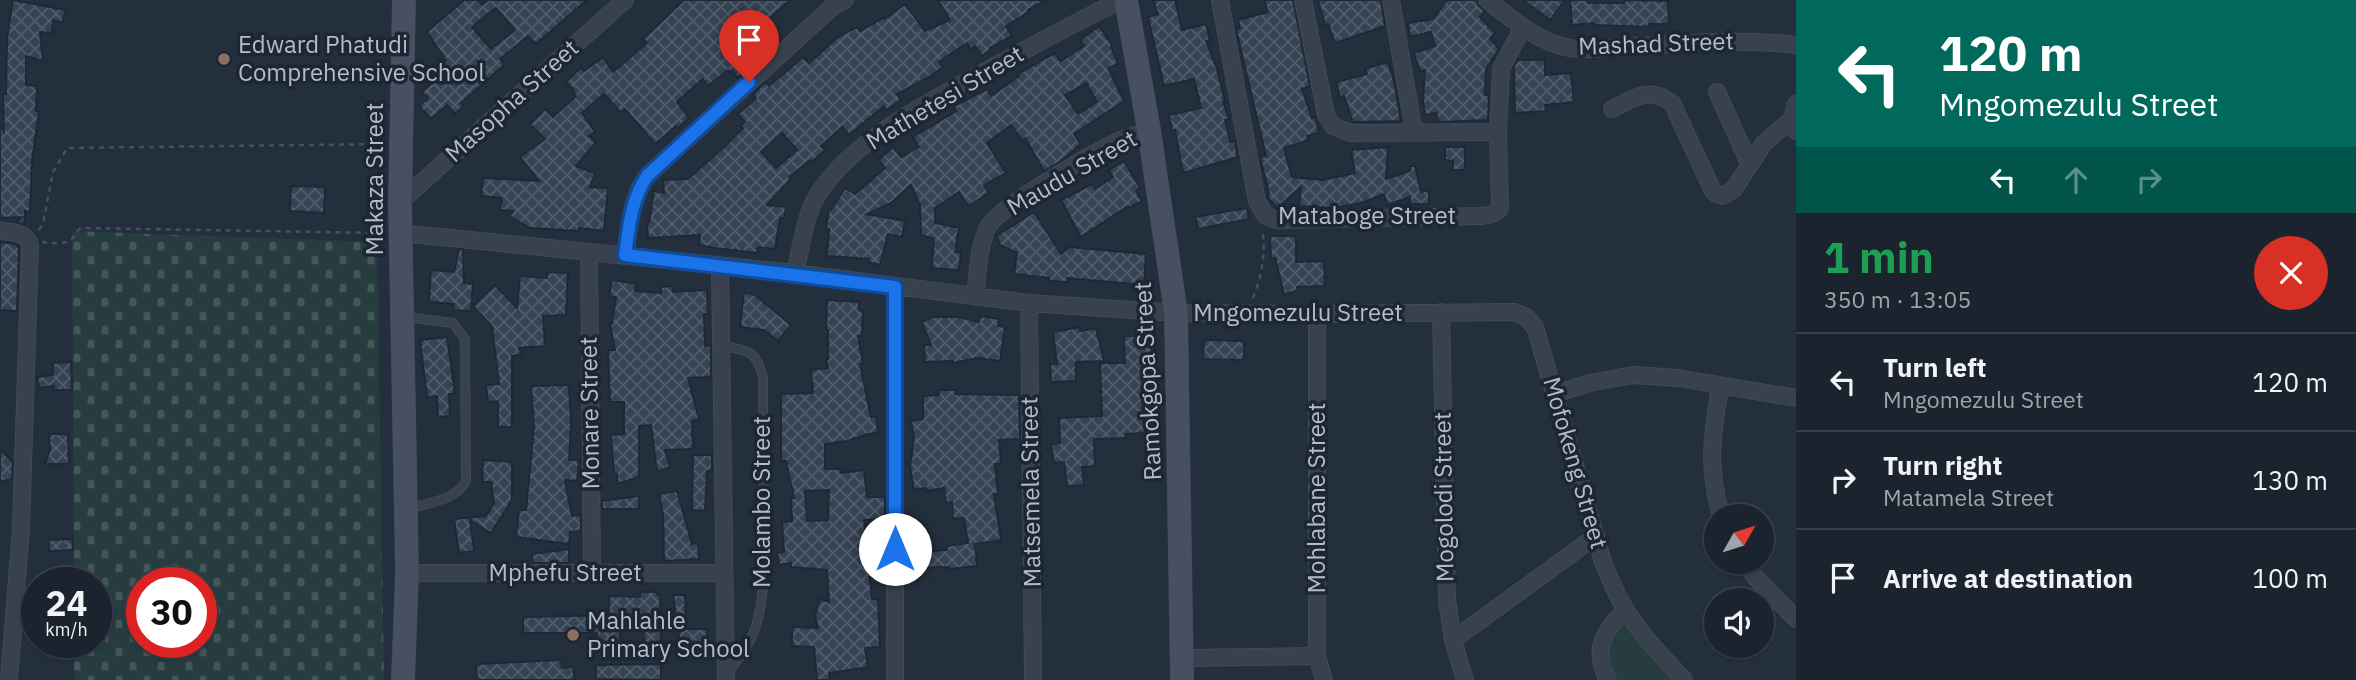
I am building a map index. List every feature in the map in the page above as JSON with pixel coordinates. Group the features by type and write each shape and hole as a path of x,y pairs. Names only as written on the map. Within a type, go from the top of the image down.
{"street":[{"name":"Masopha Street","path":"400,202 625,0"},
{"name":"Ramokgopa Street","path":"1123,0 1149,130 1176,313 1182,669"},
{"name":"Mathetesi Street","path":"795,273 808,217 816,198 835,174 864,147 890,127 956,87 1123,0"},
{"name":"Mataboge Street","path":"1220,0 1257,201 1270,218 1294,220 1493,214 1500,208 1498,132 1501,69 1523,27"},
{"path":"1303,0 1326,115 1333,126 1351,133 1498,132"},
{"path":"1391,0 1413,132"},
{"name":"Mashad Street","path":"1487,0 1523,27 1566,47 1746,41 1796,45"},
{"name":"Makaza Street","path":"403,680 407,573 400,144 406,3"},
{"path":"625,255 637,190 647,176 834,3"},
{"path":"1717,92 1751,165"},
{"path":"1612,109 1646,93 1672,103 1707,180 1718,195 1728,194 1734,189 1764,143 1795,118"},
{"name":"Maudu Street","path":"975,296 984,237 996,216 1057,175 1118,141 1149,130"},
{"path":"0,231 23,234 29,240 22,517 9,680"},
{"name":"Mngomezulu Street","path":"401,233 795,273 1030,303 1176,313 1515,312 1526,317"},
{"name":"Monare Street","path":"589,252 592,573"},
{"name":"Molambo Street","path":"720,266 726,678"},
{"path":"895,287 895,680"},
{"name":"Matsemela Street","path":"1030,303 1033,680"},
{"name":"Mogolodi Street","path":"1441,312 1447,600 1453,640 1465,680"},
{"name":"Mohlabane Street","path":"1317,314 1317,656 1324,680"},
{"name":"Mofokeng Street","path":"1526,317 1535,327 1603,562 1625,610 1684,680"},
{"path":"1555,394 1616,377 1634,375 1678,378 1796,398"},
{"path":"1718,504 1710,464 1720,387"},
{"path":"1453,640 1596,536"},
{"name":"Mphefu Street","path":"407,573 724,573"},
{"path":"1755,574 1796,619"},
{"path":"1608,680 1602,670 1599,656 1601,644 1606,632 1625,610"},
{"path":"1182,669 1317,656"}],"lane":[{"path":"403,317 453,323 465,339 466,378 466,481 455,494 406,509"},
{"name":"Molambo Street","path":"722,346 746,350 754,356 760,365 763,391 764,580 761,607 754,636 726,678"}],"path":[{"path":"29,240 43,224 48,187 67,148 400,144"},
{"path":"1243,314 1258,285 1263,263 1262,227 1270,218"},
{"path":"29,240 47,243 70,242 82,228 401,233"}],"green space":[{"path":"72,231 377,242 384,680 74,680 74,658 112,658 112,567 74,567"},
{"path":"1622,622 1675,680 1618,680 1610,663 1609,650"}],"building":[{"path":"13,0 66,10 62,23 53,20 52,33 40,32 43,61 26,56 26,85 37,86 36,111 39,111 32,161 30,212 25,211 24,225 17,222 22,217 0,218 0,125 4,131 3,94 6,94 7,38"},
{"path":"464,0 477,0 482,5 488,0 587,0 536,44 528,36 500,59 505,64 461,103 464,106 455,114 447,105 431,119 419,106 428,98 422,92 439,76 435,70 446,60 427,32","holes":["496,8 515,30 491,49 472,27"]},
{"path":"684,0 790,0 753,33 756,37 740,51 752,65 738,78 728,70 708,86 703,79 677,102 689,118 655,144 625,109 621,113 604,94 582,113 595,132 589,136 596,142 576,166 595,173 590,187 608,188 604,231 530,228 509,216 513,211 500,210 502,198 481,196 483,178 539,181 520,157 545,139 530,124 545,109 553,117 576,96 566,82 581,67 584,71 603,57 613,72 647,43 643,39"},
{"path":"938,0 1046,0 1006,26 1012,36 990,48 982,56 975,46 971,49 967,43 939,62 943,67 897,94 901,100 886,110 884,106 849,135 842,127 821,146 825,150 789,177 791,179 767,205 786,207 784,218 780,218 775,249 758,247 757,253 715,248 699,245 700,235 648,238 647,222 654,191 664,193 663,180 688,179 726,145 743,128 741,126 745,122 738,114 756,98 753,94 765,82 769,86 803,57 809,63 838,37 857,27 860,31 885,19 905,4 925,31 950,20","holes":["782,133 797,150 776,168 761,152"]},
{"path":"1153,0 1175,0 1182,30 1206,24 1210,40 1206,41 1217,69 1229,119 1225,120 1230,142 1235,141 1238,157 1183,173 1175,130 1172,131 1169,115 1201,108 1194,79 1164,86 1148,17 1158,14"},
{"path":"1264,0 1293,0 1310,86 1302,89 1319,133 1307,136 1309,140 1284,148 1292,177 1323,180 1355,173 1351,150 1388,147 1386,179 1410,171 1410,166 1415,166 1421,192 1429,190 1429,204 1410,204 1410,197 1387,205 1384,194 1361,203 1333,208 1299,206 1301,187 1277,208 1267,196 1269,193 1260,157 1266,156 1236,29 1240,28 1238,20 1268,12"},
{"path":"1318,0 1381,0 1385,26 1335,43 1328,24 1325,25"},
{"path":"1447,0 1477,0 1478,5 1485,11 1480,17 1495,33 1490,38 1499,49 1486,69 1488,120 1439,122 1436,113 1425,115 1425,70 1420,72 1414,53 1435,46 1431,32 1410,37 1408,23 1433,19"},
{"path":"1523,0 1565,0 1550,20"},
{"path":"1570,0 1587,0 1588,3 1668,1 1669,24 1649,24 1649,27 1594,23 1572,25"},
{"path":"1099,26 1112,45 1118,64 1108,68 1124,101 1074,134 1081,144 1044,171 1025,138 1022,140 1011,125 987,143 1006,173 984,185 989,193 968,206 959,192 935,208 935,223 959,228 955,252 961,252 959,270 932,268 934,239 921,235 920,205 911,185 891,203 867,214 905,221 902,237 888,234 880,265 868,262 869,259 827,256 829,229 826,228 829,210 845,188 855,194 885,168 878,160 893,147 901,157 919,147 913,137 956,111 954,106 987,89 991,96 1019,76 1018,74 1055,53 1060,61 1084,46 1080,40","holes":["1086,83 1097,102 1078,114 1065,95"]},
{"path":"1518,60 1545,60 1545,75 1571,73 1574,102 1545,105 1546,111 1515,113 1514,66"},
{"path":"1388,63 1394,81 1401,121 1353,122 1344,96 1340,97 1336,82 1367,74 1365,69"},
{"path":"1445,147 1465,147 1465,170 1453,170 1453,161 1445,160"},
{"path":"1124,161 1140,188 1136,191 1142,201 1129,208 1128,206 1081,237 1061,200 1092,184 1095,189 1113,177 1109,170"},
{"path":"291,186 325,187 324,213 290,211"},
{"path":"1247,208 1249,219 1198,229 1195,217"},
{"path":"1034,212 1061,254 1069,247 1146,254 1144,285 1067,278 1067,282 1049,281 1049,278 1014,274 1017,253 1000,245 996,236"},
{"path":"1270,236 1296,236 1296,262 1324,261 1325,286 1297,287 1298,291 1284,294 1275,258 1271,258"},
{"path":"0,242 15,244 19,248 17,311 0,310"},
{"path":"459,249 463,250 464,283 473,284 471,311 453,310 454,304 429,302 431,270 454,272"},
{"path":"547,272 568,273 566,315 543,316 545,346 519,348 521,355 512,356 512,427 498,427 498,401 488,402 486,385 499,384 492,326 473,306 495,285 517,308 520,276 547,278"},
{"path":"612,280 636,284 635,291 661,293 661,287 672,286 673,292 707,290 708,314 704,314 705,346 711,345 711,377 688,378 699,419 692,421 693,449 665,450 670,467 657,472 651,425 639,426 639,477 617,484 611,435 624,434 624,402 610,402 608,350 615,350 610,324 616,297 609,296"},
{"path":"744,292 755,295 791,325 778,341 764,330 740,327"},
{"path":"827,300 859,302 859,310 863,311 862,336 858,336 863,364 860,364 871,417 876,417 878,433 825,444 825,469 841,469 841,473 864,470 867,497 885,497 885,519 864,520 872,599 878,599 880,647 865,648 868,667 829,673 830,680 817,680 814,647 792,646 792,627 818,628 815,616 820,599 829,602 827,570 791,567 791,563 779,565 777,553 784,552 782,522 792,521 791,498 794,498 786,461 781,461 781,394 813,393 811,370 828,368","holes":["829,490 828,520 807,521 805,491"]},
{"path":"980,316 999,319 998,326 1005,327 1000,361 978,358 953,363 925,362 924,345 931,345 922,322 932,317 958,317 979,322"},
{"path":"1080,327 1080,331 1096,328 1104,361 1076,362 1076,381 1051,382 1050,364 1057,364 1053,332"},
{"path":"1124,336 1154,336 1154,384 1148,384 1147,407 1142,407 1145,433 1126,434 1126,438 1094,439 1095,466 1082,467 1084,485 1067,486 1064,462 1054,463 1051,445 1060,443 1059,418 1102,416 1100,363 1125,363"},
{"path":"447,337 455,394 449,394 450,416 438,417 437,396 427,397 420,340"},
{"path":"1204,340 1244,341 1244,360 1203,359"},
{"path":"71,362 72,390 54,390 54,386 39,388 37,377 53,375 53,363"},
{"path":"569,385 569,460 579,460 577,481 565,480 572,516 581,515 581,531 570,532 569,544 516,537 519,510 526,510 534,427 531,386"},
{"path":"939,390 955,390 955,394 1019,395 1020,439 999,440 1001,464 995,464 998,495 994,494 1001,540 975,544 977,566 950,569 913,568 913,552 947,550 946,546 968,543 964,518 953,519 952,502 946,503 944,488 914,490 910,467 914,437 911,421 923,419 923,396 939,395"},
{"path":"49,434 68,434 69,464 45,464 50,450"},
{"path":"0,449 13,462 12,479 0,482"},
{"path":"693,455 712,455 712,471 707,471 705,511 692,510"},
{"path":"483,460 512,462 512,500 491,533 470,520 474,551 459,553 454,519 486,516 494,503 491,482 482,482"},
{"path":"677,491 692,544 698,543 699,559 664,561 663,514 659,494"},
{"path":"639,496 639,509 602,509 602,501"},
{"path":"72,539 73,550 49,551 48,540"},
{"path":"569,549 569,563 533,563 532,554"},
{"path":"640,592 657,592 657,595 660,595 661,643 645,644 640,616 620,616 620,648 597,652 597,633 523,633 523,617 609,615 609,596 640,597"},
{"path":"673,595 685,595 686,629 707,629 707,645 680,644"},
{"path":"561,660 562,668 573,667 575,680 477,680 476,664"},
{"path":"661,664 661,680 596,679 596,665"}],"place":[{"name":"Edward Phatudi Comprehensive School","path":"224,59"},
{"name":"Mahlahle Primary School","path":"573,635"}],"route":[{"path":"749,82 647,176 637,190 625,255 795,273 895,287 895,549"}]}
